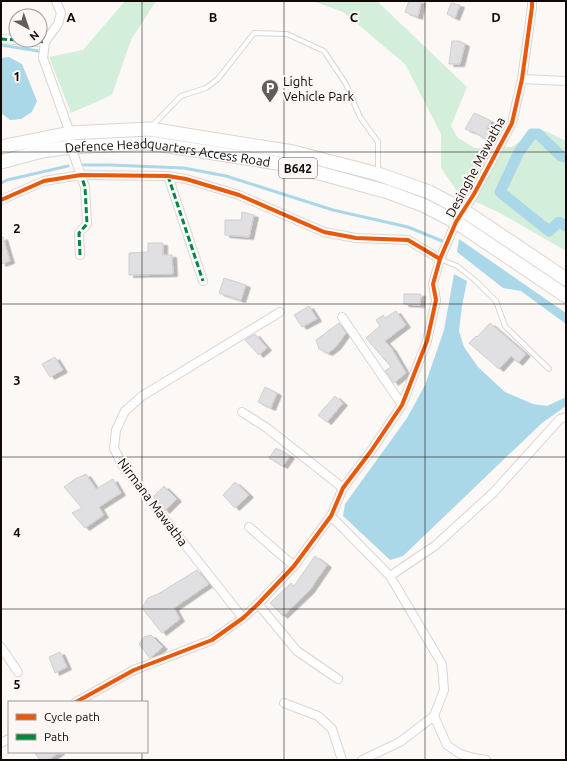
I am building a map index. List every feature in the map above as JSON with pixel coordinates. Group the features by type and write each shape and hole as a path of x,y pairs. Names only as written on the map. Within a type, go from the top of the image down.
{"main road":[{"name":"Defence Headquarters Access Road","path":"1,147 70,133 149,129 293,152 378,174 428,192 463,210 566,279"},
{"name":"Defence Headquarters Access Road","path":"1,162 42,151 71,147 148,143 290,166 388,192 423,205 456,222 566,296"}],"street":[{"path":"48,38 58,24 61,13 56,1"},
{"name":"Desinghe Mawatha","path":"78,701 134,670 212,640 243,618 294,566 331,516 343,488 372,451 402,405 427,341 436,300 433,284 440,259 456,222 474,194 512,122 522,80 532,1"},
{"path":"45,48 44,58 70,133 71,147 85,187 87,224 79,233 80,255"},
{"path":"522,80 566,81"},
{"path":"1,200 44,181 81,175 168,176 186,179 240,196 324,232 356,238 408,240 440,259"},
{"path":"168,176 202,281"},
{"name":"Nirmana Mawatha","path":"243,618 122,465 114,448 116,430 125,411 142,396 280,312"},
{"path":"342,317 402,405"},
{"path":"242,412 268,428 343,488"},
{"path":"390,576 436,545 494,492 560,419 566,417"},
{"path":"331,516 390,576 442,664 444,690 434,716 400,742 362,760"},
{"path":"250,527 294,566"},
{"path":"258,604 297,651 338,679"},
{"path":"1,647 18,672"},
{"path":"284,703 318,716 332,729 342,760"},
{"path":"434,716 447,745 460,754 486,760"}],"lane":[{"path":"149,129 181,96 206,88 218,79 254,33 287,34 324,50 346,84 360,117 378,142 378,174"},
{"path":"440,259 457,266 496,300 505,326 549,369"}],"green space":[{"path":"125,1 156,1 131,40 112,95 71,113 49,57 83,50"},
{"path":"313,1 378,2 467,87 451,126 458,138 475,148 512,147 539,128 566,141 566,251 500,213 459,194 441,168 441,134 405,64 343,12"}],"water":[{"path":"9,57 22,64 37,101 32,112 21,119 10,120 1,113 1,58"},
{"path":"459,239 566,313 566,324 521,291 503,288 457,252"},
{"path":"454,274 467,281 459,331 464,347 478,367 505,392 533,404 547,406 566,397 566,406 542,423 403,556 390,560 343,516 345,504 407,418 425,385 444,330"}],"building":[{"path":"409,1 421,1 418,17 405,12"},
{"path":"451,3 460,5 455,18 447,14"},
{"path":"452,41 459,41 465,44 460,64 449,64"},
{"path":"474,113 491,121 487,129 492,133 487,140 474,132 465,129"},
{"path":"242,212 254,215 249,237 225,235 225,220 241,220"},
{"path":"3,237 10,261 1,264 1,238"},
{"path":"148,243 163,243 163,255 172,255 173,274 129,275 129,253 148,252"},
{"path":"224,278 246,285 241,300 219,293"},
{"path":"404,294 421,294 420,305 404,304"},
{"path":"309,306 317,319 302,327 294,315"},
{"path":"396,311 406,325 385,341 392,349 406,373 394,383 385,371 391,367 366,338 380,326 376,320 383,315 385,318"},
{"path":"339,323 346,333 336,347 328,353 319,349 316,340"},
{"path":"490,323 526,354 518,363 511,356 499,369 469,343"},
{"path":"255,334 267,348 259,355 245,340"},
{"path":"55,357 63,370 50,377 42,364"},
{"path":"265,387 277,393 271,408 258,402"},
{"path":"335,396 343,403 327,422 318,415"},
{"path":"276,448 290,456 283,466 269,458"},
{"path":"86,474 96,489 113,479 121,493 99,507 104,515 85,528 72,513 82,508 64,487 75,479"},
{"path":"235,482 249,495 235,508 223,495"},
{"path":"164,486 177,499 165,511 154,496"},
{"path":"315,556 327,565 310,590 283,616 270,603 291,583 294,586"},
{"path":"197,570 209,584 174,608 180,619 162,633 142,608 148,598 158,594"},
{"path":"151,635 163,647 150,658 139,644 144,637"},
{"path":"60,652 67,667 55,673 49,657"},
{"path":"35,753 58,753 48,760 40,760"}],"waterway":[{"path":"1,45 38,51"},
{"path":"566,157 561,156 538,134 532,134 519,152 500,192 549,231 559,222 566,226"},
{"path":"82,165 184,168 226,176 333,210 408,227 442,241"},
{"path":"1,183 7,180 68,166"}],"marked path":[{"path":"1,39 8,39"},
{"path":"80,255 79,233 87,224 85,187 81,175"},
{"path":"168,176 203,281"}],"cycle path":[{"path":"78,701 134,670 212,640 243,618 294,566 331,516 343,488 371,451 402,405 427,341 436,300 433,284 440,259 456,222 474,194 512,123 522,79 532,1"},
{"path":"1,200 44,181 81,175 168,176 186,179 239,195 324,232 356,238 408,240 440,259"}],"place":[{"name":"Light Vehicle Park","path":"270,103"}]}
